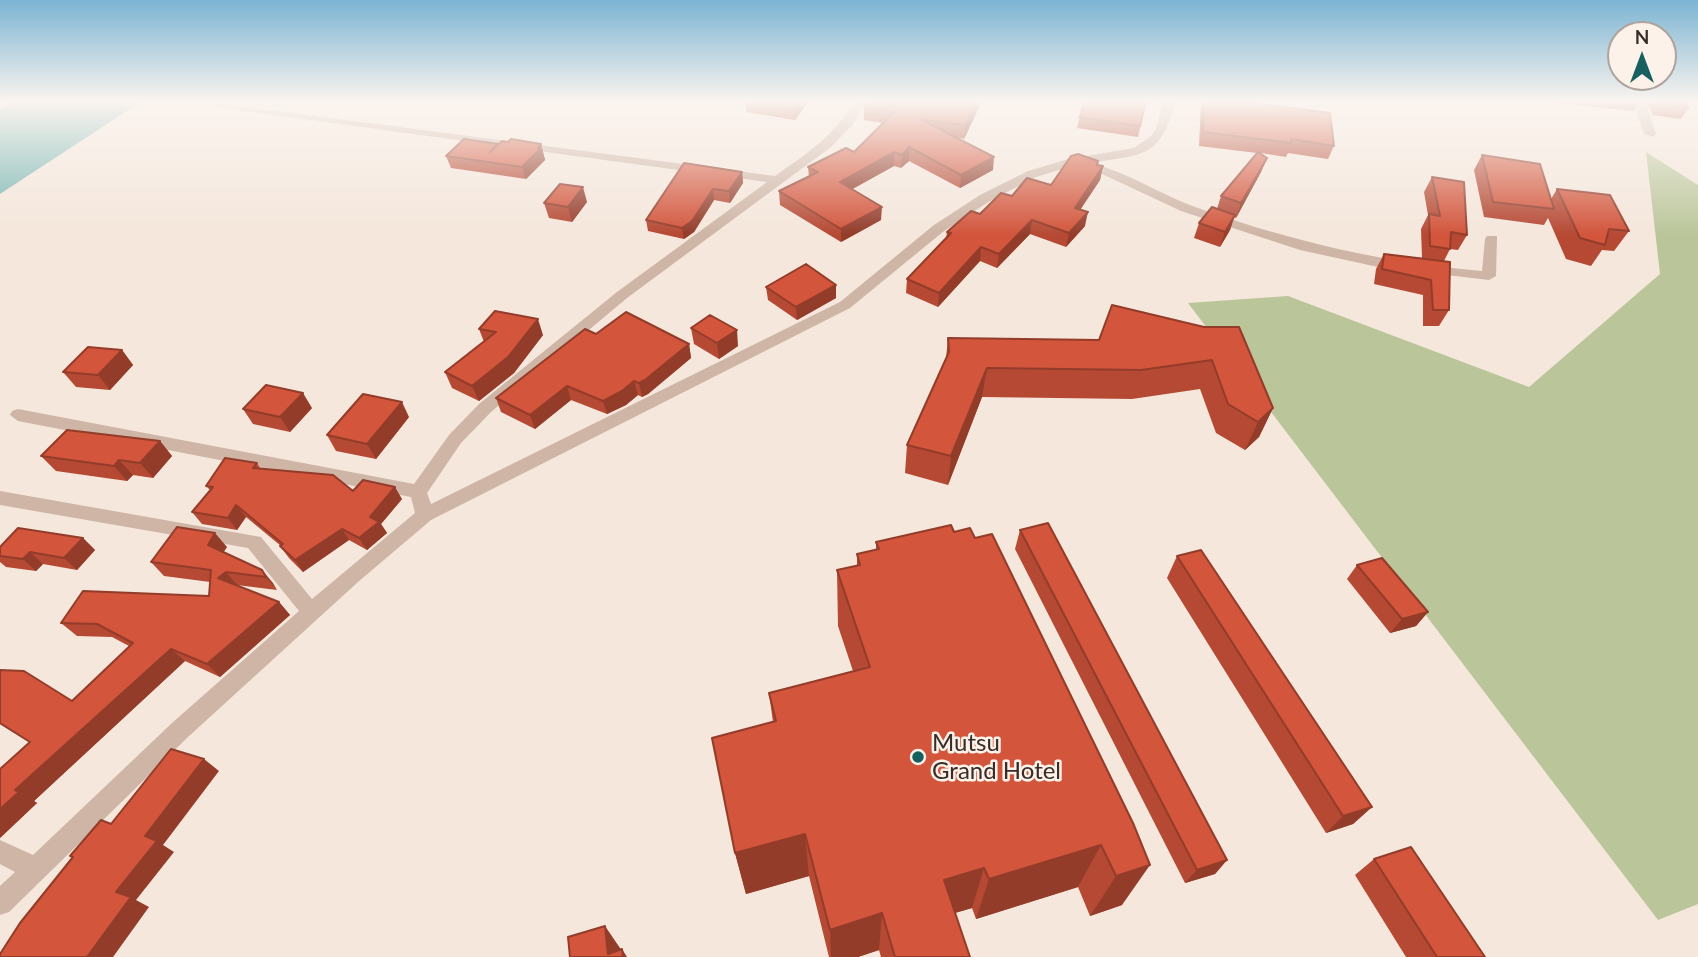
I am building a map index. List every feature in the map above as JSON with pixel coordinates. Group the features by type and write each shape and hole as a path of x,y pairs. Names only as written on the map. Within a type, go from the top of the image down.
{"street":[{"path":"526,146 777,180"},
{"path":"418,492 455,439 485,408 622,295 825,146"},
{"path":"0,903 180,730 425,514 845,305 939,228 985,198 1032,174 1068,163 1138,151 1146,146"},
{"path":"1068,163 1099,167 1147,192 1199,214 1288,243 1451,274 1489,276 1492,239"},
{"path":"18,415 418,492"},
{"path":"418,492 425,514"},
{"path":"0,498 254,542 311,612"},
{"path":"0,852 35,869"}],"green space":[{"path":"1646,152 1698,185 1698,904 1658,920 1188,303 1288,296 1529,387 1660,274"}],"water":[{"path":"0,146 74,146 0,194"}],"building":[{"path":"457,146 496,146 490,152 497,146 540,146 538,148 541,148 522,167 446,156"},
{"path":"860,146 972,146 994,157 961,175 909,147 902,155 894,152 840,182 882,207 841,229 779,191 818,172 808,167 846,148 854,152"},
{"path":"1258,152 1267,158 1241,203 1221,196"},
{"path":"1078,154 1098,161 1097,165 1103,166 1075,208 1088,212 1069,233 1032,220 999,254 981,247 939,293 907,279 951,233 947,232 971,211 980,214 1001,193 1012,196 1027,178 1051,185 1071,156"},
{"path":"1482,155 1540,164 1554,209 1493,202"},
{"path":"684,163 742,172 729,191 713,189 692,221 682,228 646,220"},
{"path":"1432,177 1464,182 1467,235 1451,232 1450,249 1430,246 1429,214 1440,216"},
{"path":"560,184 583,187 568,207 544,203"},
{"path":"1557,189 1610,195 1629,231 1609,229 1605,245 1580,238"},
{"path":"1212,207 1235,215 1225,232 1199,223"},
{"path":"1384,254 1450,262 1449,310 1433,310 1431,280 1382,269"},
{"path":"806,264 836,285 796,307 766,287"},
{"path":"1112,305 1204,327 1239,327 1273,408 1258,422 1228,404 1212,360 1141,370 987,368 951,456 907,445 949,352 948,338 1099,340"},
{"path":"495,311 538,319 508,357 472,386 445,372 496,332 479,329"},
{"path":"626,312 689,344 645,380 639,383 634,381 603,401 567,386 530,415 496,398 585,329 596,334"},
{"path":"710,315 737,330 717,343 691,328"},
{"path":"88,347 122,350 98,375 63,372"},
{"path":"266,385 303,393 280,417 243,409"},
{"path":"363,394 402,402 367,444 327,435"},
{"path":"67,430 160,441 140,463 119,460 114,466 41,456"},
{"path":"225,458 257,463 253,468 333,475 353,491 363,480 395,487 370,517 379,522 359,538 342,529 295,560 280,546 283,544 236,505 228,518 192,512 213,487 206,486"},
{"path":"1048,523 1227,860 1197,870 1020,530"},
{"name":"Mutsu Grand Hotel","path":"951,525 954,532 970,528 975,538 992,534 1133,823 1150,865 1116,876 1101,845 989,879 984,868 944,880 970,957 895,957 882,913 830,930 805,834 735,853 712,738 776,721 769,693 870,667 837,570 860,565 857,554 879,549 876,542"},
{"path":"177,527 215,533 208,545 262,570 266,577 226,572 218,578 279,602 207,664 171,649 15,790 19,792 0,809 0,769 30,742 0,723 0,670 24,671 72,701 133,643 97,624 61,623 83,591 209,596 211,570 151,562"},
{"path":"18,528 83,538 64,558 30,552 23,559 0,556 0,547"},
{"path":"1201,550 1372,807 1343,816 1177,556"},
{"path":"1382,558 1428,612 1402,619 1357,565"},
{"path":"171,749 204,759 145,836 157,841 116,892 131,897 87,957 0,957 20,923 73,857 70,856 101,820 111,824"},
{"path":"1411,847 1485,957 1437,957 1374,859"},
{"path":"605,926 608,954 622,949 623,957 570,957 568,937"}],"place":[{"name":"Mutsu Grand Hotel","path":"918,757"}]}
